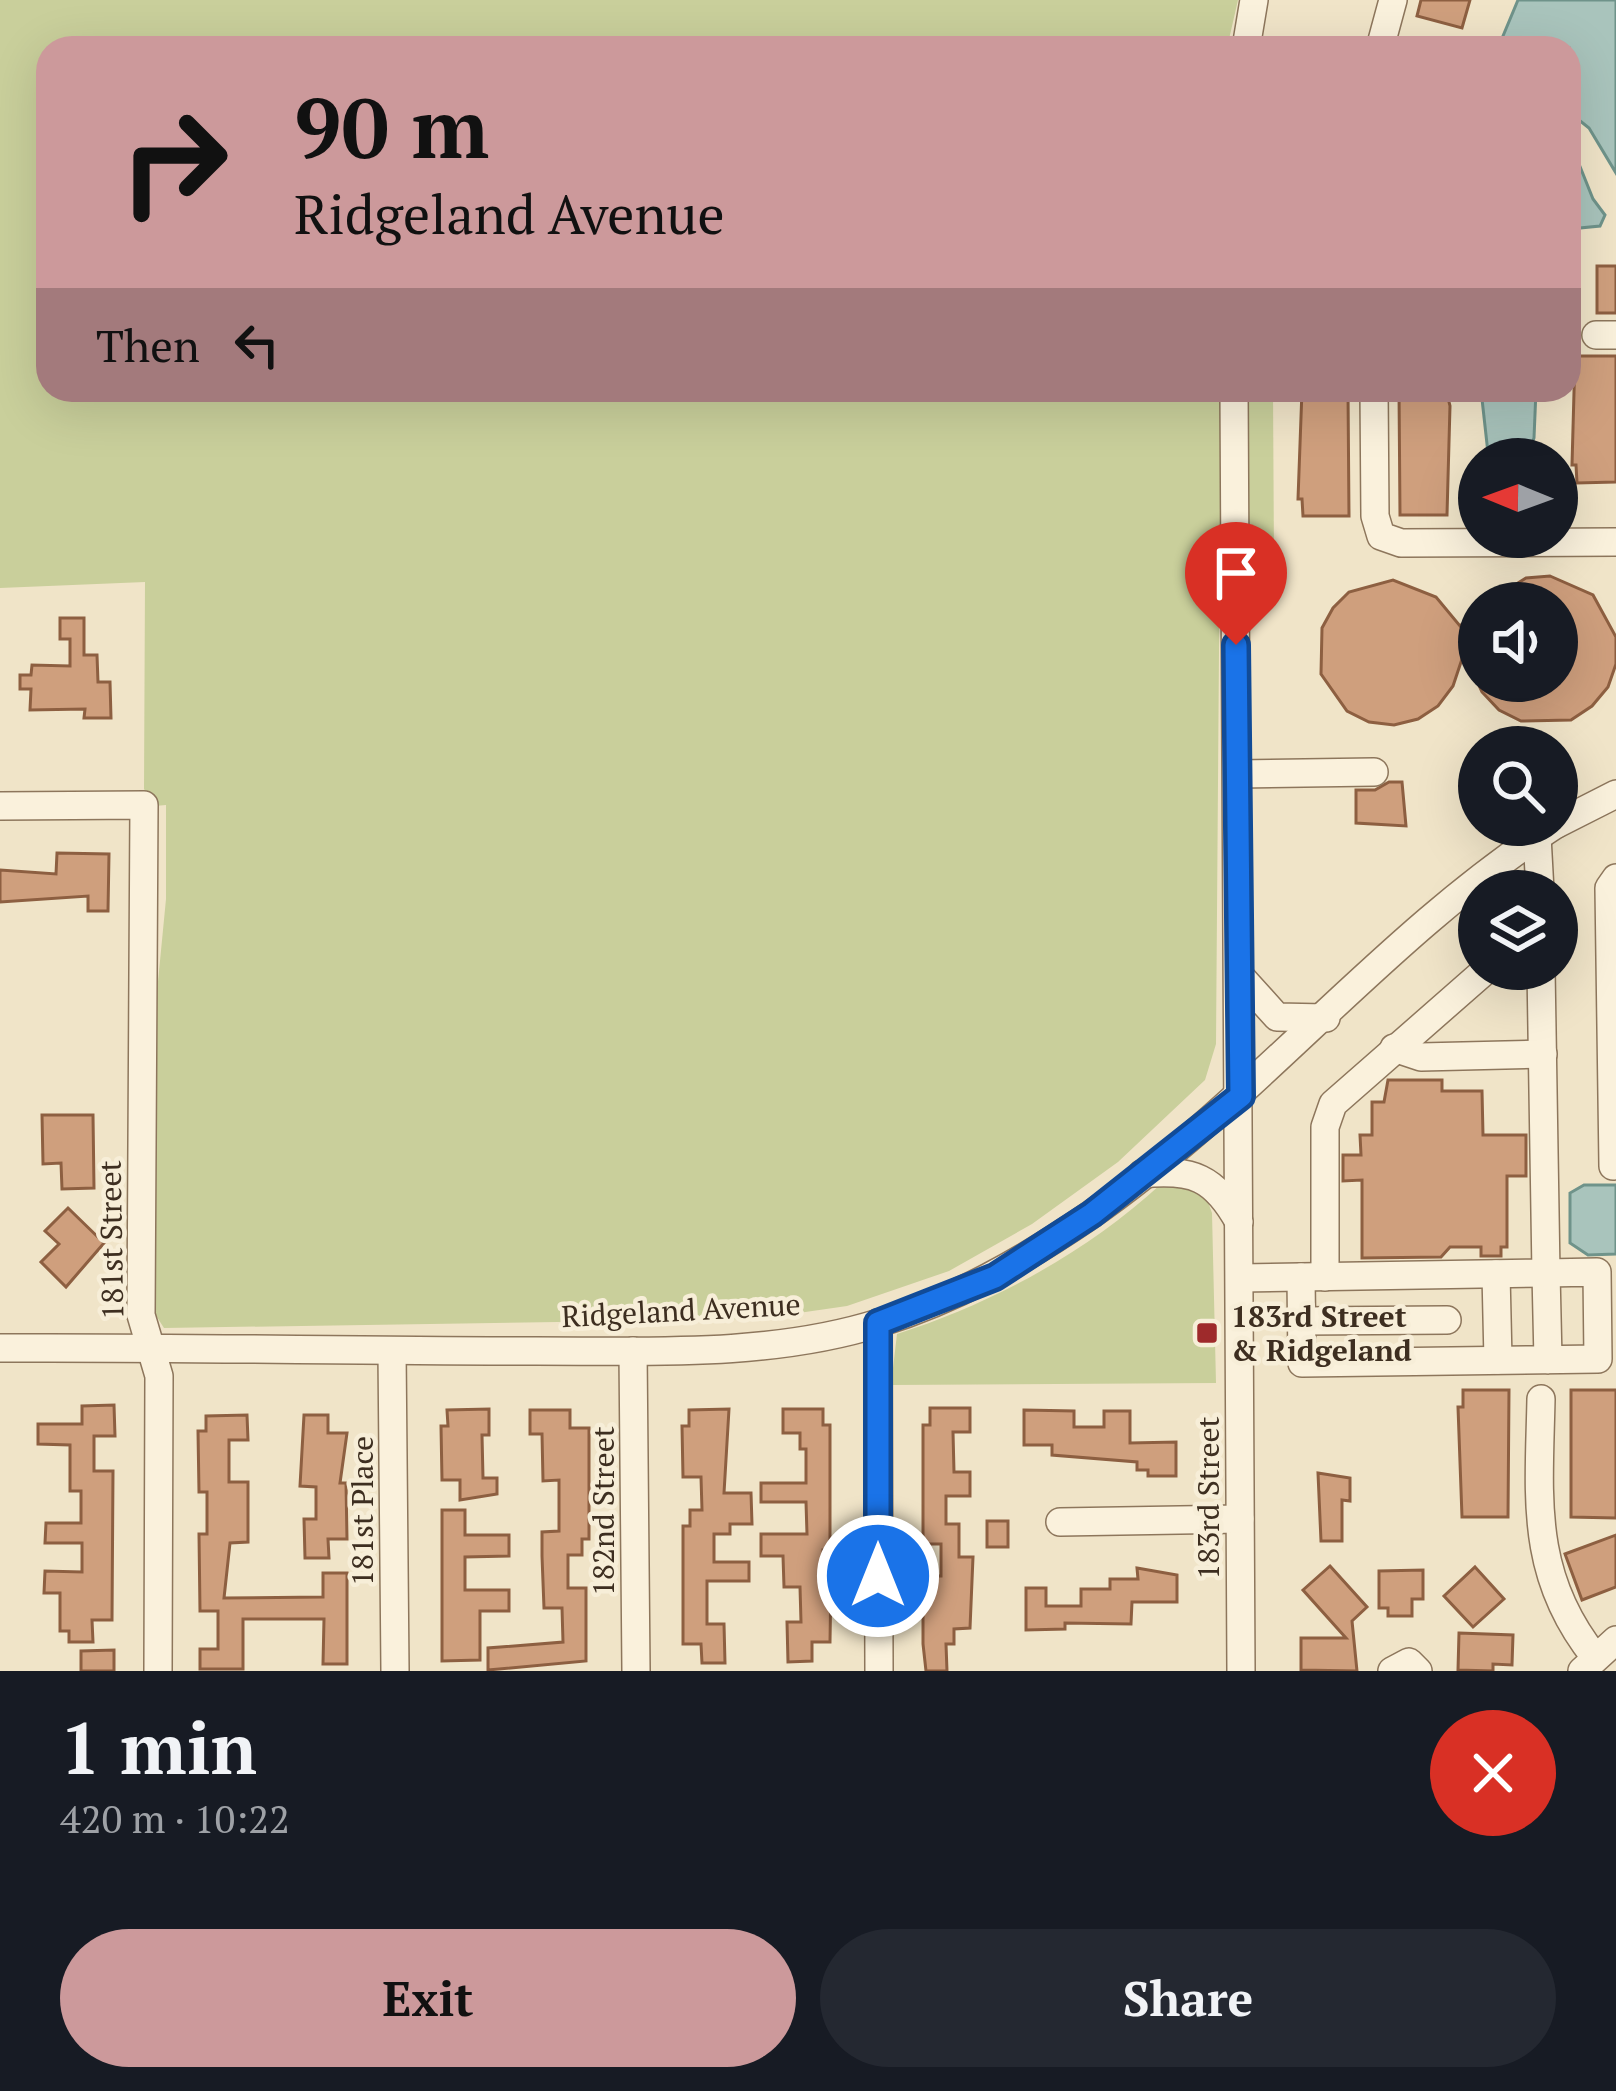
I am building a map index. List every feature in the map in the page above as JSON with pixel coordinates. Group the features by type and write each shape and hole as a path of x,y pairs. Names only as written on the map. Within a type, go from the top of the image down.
{"street":[{"path":"1384,36 1394,0"},
{"path":"1249,36 1259,3"},
{"name":"183rd Street","path":"1234,402 1241,1671"},
{"path":"1374,402 1375,516 1382,536 1401,543 1616,542"},
{"path":"1238,774 1374,772"},
{"name":"Ridgeland Avenue","path":"1578,814 1616,794"},
{"name":"181st Street","path":"0,806 144,805 141,1316 159,1376 158,1671"},
{"name":"Ridgeland Avenue","path":"0,1348 633,1351 788,1342 878,1323 995,1277 1142,1174 1241,1096 1464,890 1525,846"},
{"path":"1613,1166 1609,888 1616,878"},
{"path":"1240,976 1277,1016 1326,1018"},
{"path":"1241,1278 1313,1277 1447,1275 1496,1274 1597,1273 1598,1359 1303,1364 1302,1321 1313,1277 1328,1115 1342,1092 1462,990"},
{"path":"1541,990 1547,1360"},
{"path":"1394,1048 1420,1057 1543,1054"},
{"path":"1142,1174 1180,1170 1208,1178 1241,1227"},
{"path":"1496,1274 1498,1360"},
{"path":"1447,1275 1448,1361"},
{"path":"1302,1321 1447,1320"},
{"path":"878,1323 879,1671"},
{"name":"182nd Street","path":"633,1351 636,1671"},
{"name":"181st Place","path":"392,1352 395,1671"},
{"path":"1541,1399 1541,1551 1580,1638 1598,1656"},
{"path":"1060,1522 1240,1520"},
{"path":"1392,1671 1408,1662 1418,1671"}],"green space":[{"path":"0,0 1238,0 1230,36 36,36 36,402 1221,402 1216,1044 1205,1080 1118,1162 1032,1224 949,1271 847,1306 756,1319 164,1328 155,1314 154,1294 153,1033 166,899 166,805 155,806 144,789 145,582 0,588"},
{"path":"1245,402 1273,402 1274,558 1246,559"},
{"path":"1161,1184 1203,1188 1212,1213 1216,1383 891,1385 897,1334 968,1307 1037,1273 1102,1232"}],"water":[{"path":"1518,0 1616,0 1616,173 1581,122 1581,36 1503,36"},
{"path":"1581,169 1605,215 1600,226 1581,228"},
{"path":"1482,402 1536,402 1534,438 1486,438"},
{"path":"1584,1185 1616,1185 1616,1254 1588,1255 1570,1243 1570,1193"}],"building":[{"path":"1421,0 1470,0 1462,28 1417,16"},
{"path":"1597,266 1616,266 1616,313 1597,313"},
{"path":"1581,356 1616,356 1616,482 1578,483 1578,438 1573,438 1574,402 1581,402"},
{"path":"1302,402 1348,402 1349,516 1303,516 1302,499 1298,499"},
{"path":"1399,402 1449,402 1447,515 1400,515"},
{"path":"1550,576 1564,582 1520,582"},
{"path":"1393,580 1436,597 1458,624 1458,671 1438,706 1418,719 1394,725 1369,722 1347,711 1321,674 1322,628 1333,608 1349,592"},
{"path":"1578,588 1593,595 1616,637 1616,664 1608,687 1571,720 1521,721 1491,702 1578,702"},
{"path":"60,618 84,618 84,655 97,655 98,682 110,682 111,718 84,718 85,709 30,710 31,689 20,689 20,675 31,675 32,665 70,666 70,639 60,639"},
{"path":"1389,782 1402,782 1406,826 1356,823 1356,790 1375,790"},
{"path":"57,853 109,854 108,911 88,911 88,896 0,902 0,870 56,874"},
{"path":"1388,1080 1442,1080 1442,1091 1482,1091 1483,1135 1526,1135 1526,1176 1507,1176 1507,1247 1501,1247 1501,1256 1481,1256 1481,1247 1450,1247 1441,1257 1362,1258 1362,1180 1343,1181 1343,1155 1361,1155 1360,1135 1372,1135 1372,1102 1384,1102"},
{"path":"42,1115 93,1115 94,1188 62,1189 61,1163 43,1164"},
{"path":"68,1208 104,1243 66,1287 41,1262 59,1244 45,1231"},
{"path":"1463,1390 1509,1390 1508,1517 1462,1517 1458,1407 1463,1407"},
{"path":"1571,1390 1616,1390 1616,1518 1571,1517"},
{"path":"114,1405 115,1436 94,1436 94,1471 113,1471 112,1620 92,1620 93,1642 69,1642 69,1631 60,1631 60,1593 44,1593 45,1571 82,1572 82,1543 45,1543 46,1523 81,1523 81,1491 70,1491 70,1445 38,1444 38,1424 82,1424 82,1406"},
{"path":"930,1408 970,1408 970,1432 953,1432 954,1472 970,1472 970,1496 946,1496 946,1524 959,1524 959,1557 973,1557 970,1628 954,1629 954,1644 946,1644 947,1671 926,1671 923,1644 923,1576 941,1576 941,1544 923,1544 923,1425 930,1425"},
{"path":"489,1409 489,1435 482,1435 483,1478 497,1478 497,1494 460,1500 460,1480 442,1480 441,1426 448,1426 447,1410"},
{"path":"729,1409 724,1493 751,1493 752,1524 730,1524 730,1534 714,1534 714,1562 749,1562 749,1581 707,1581 707,1624 724,1624 725,1663 702,1663 701,1644 683,1644 683,1526 690,1526 690,1510 702,1510 701,1477 683,1477 682,1426 689,1426 689,1410"},
{"path":"783,1409 823,1409 823,1425 830,1425 830,1550 823,1550 823,1579 831,1579 830,1642 812,1642 812,1661 788,1662 787,1622 801,1622 800,1587 784,1587 783,1556 761,1556 761,1534 807,1534 806,1502 761,1502 761,1483 806,1483 806,1449 800,1449 800,1433 783,1433"},
{"path":"530,1410 570,1410 570,1428 589,1428 589,1539 582,1539 582,1555 568,1555 568,1588 586,1588 586,1661 488,1670 488,1648 563,1642 562,1608 544,1608 542,1556 542,1532 559,1531 559,1480 543,1481 542,1434 530,1434"},
{"path":"1024,1410 1074,1411 1074,1427 1104,1427 1104,1411 1130,1411 1130,1443 1176,1442 1176,1476 1148,1476 1148,1470 1137,1470 1137,1462 1052,1455 1052,1445 1024,1445"},
{"path":"247,1415 248,1440 229,1440 229,1482 248,1482 248,1542 230,1543 224,1598 323,1597 323,1573 347,1573 347,1664 323,1664 324,1619 243,1619 243,1669 200,1669 200,1649 218,1649 218,1611 200,1611 199,1534 207,1534 207,1492 199,1492 198,1431 206,1431 206,1416"},
{"path":"304,1415 328,1415 328,1433 347,1433 340,1483 346,1483 347,1539 328,1539 329,1558 305,1558 304,1519 316,1519 316,1487 300,1486"},
{"path":"1318,1473 1350,1478 1350,1501 1342,1500 1342,1541 1321,1541"},
{"path":"442,1510 465,1510 465,1535 509,1535 509,1556 465,1557 465,1590 509,1590 509,1611 480,1611 480,1660 442,1661"},
{"path":"987,1521 1008,1521 1008,1547 987,1547"},
{"path":"1616,1535 1616,1587 1582,1600 1565,1554"},
{"path":"1330,1566 1367,1607 1352,1621 1357,1671 1301,1670 1301,1638 1346,1638 1303,1590"},
{"path":"1475,1567 1504,1599 1473,1627 1444,1596"},
{"path":"1137,1568 1177,1575 1177,1602 1132,1602 1131,1624 1065,1623 1065,1629 1026,1630 1026,1588 1046,1588 1046,1606 1081,1606 1081,1589 1110,1589 1110,1579 1138,1579"},
{"path":"1423,1570 1423,1599 1412,1599 1412,1616 1388,1616 1388,1608 1379,1608 1379,1571"},
{"path":"1459,1633 1513,1635 1512,1665 1493,1664 1493,1671 1458,1670"},
{"path":"114,1650 114,1671 81,1671 81,1651"}],"place":[{"name":"183rd Street & Ridgeland","path":"1207,1333"}],"route":[{"path":"878,1576 878,1323 995,1277 1092,1214 1241,1096 1236,645"}]}
